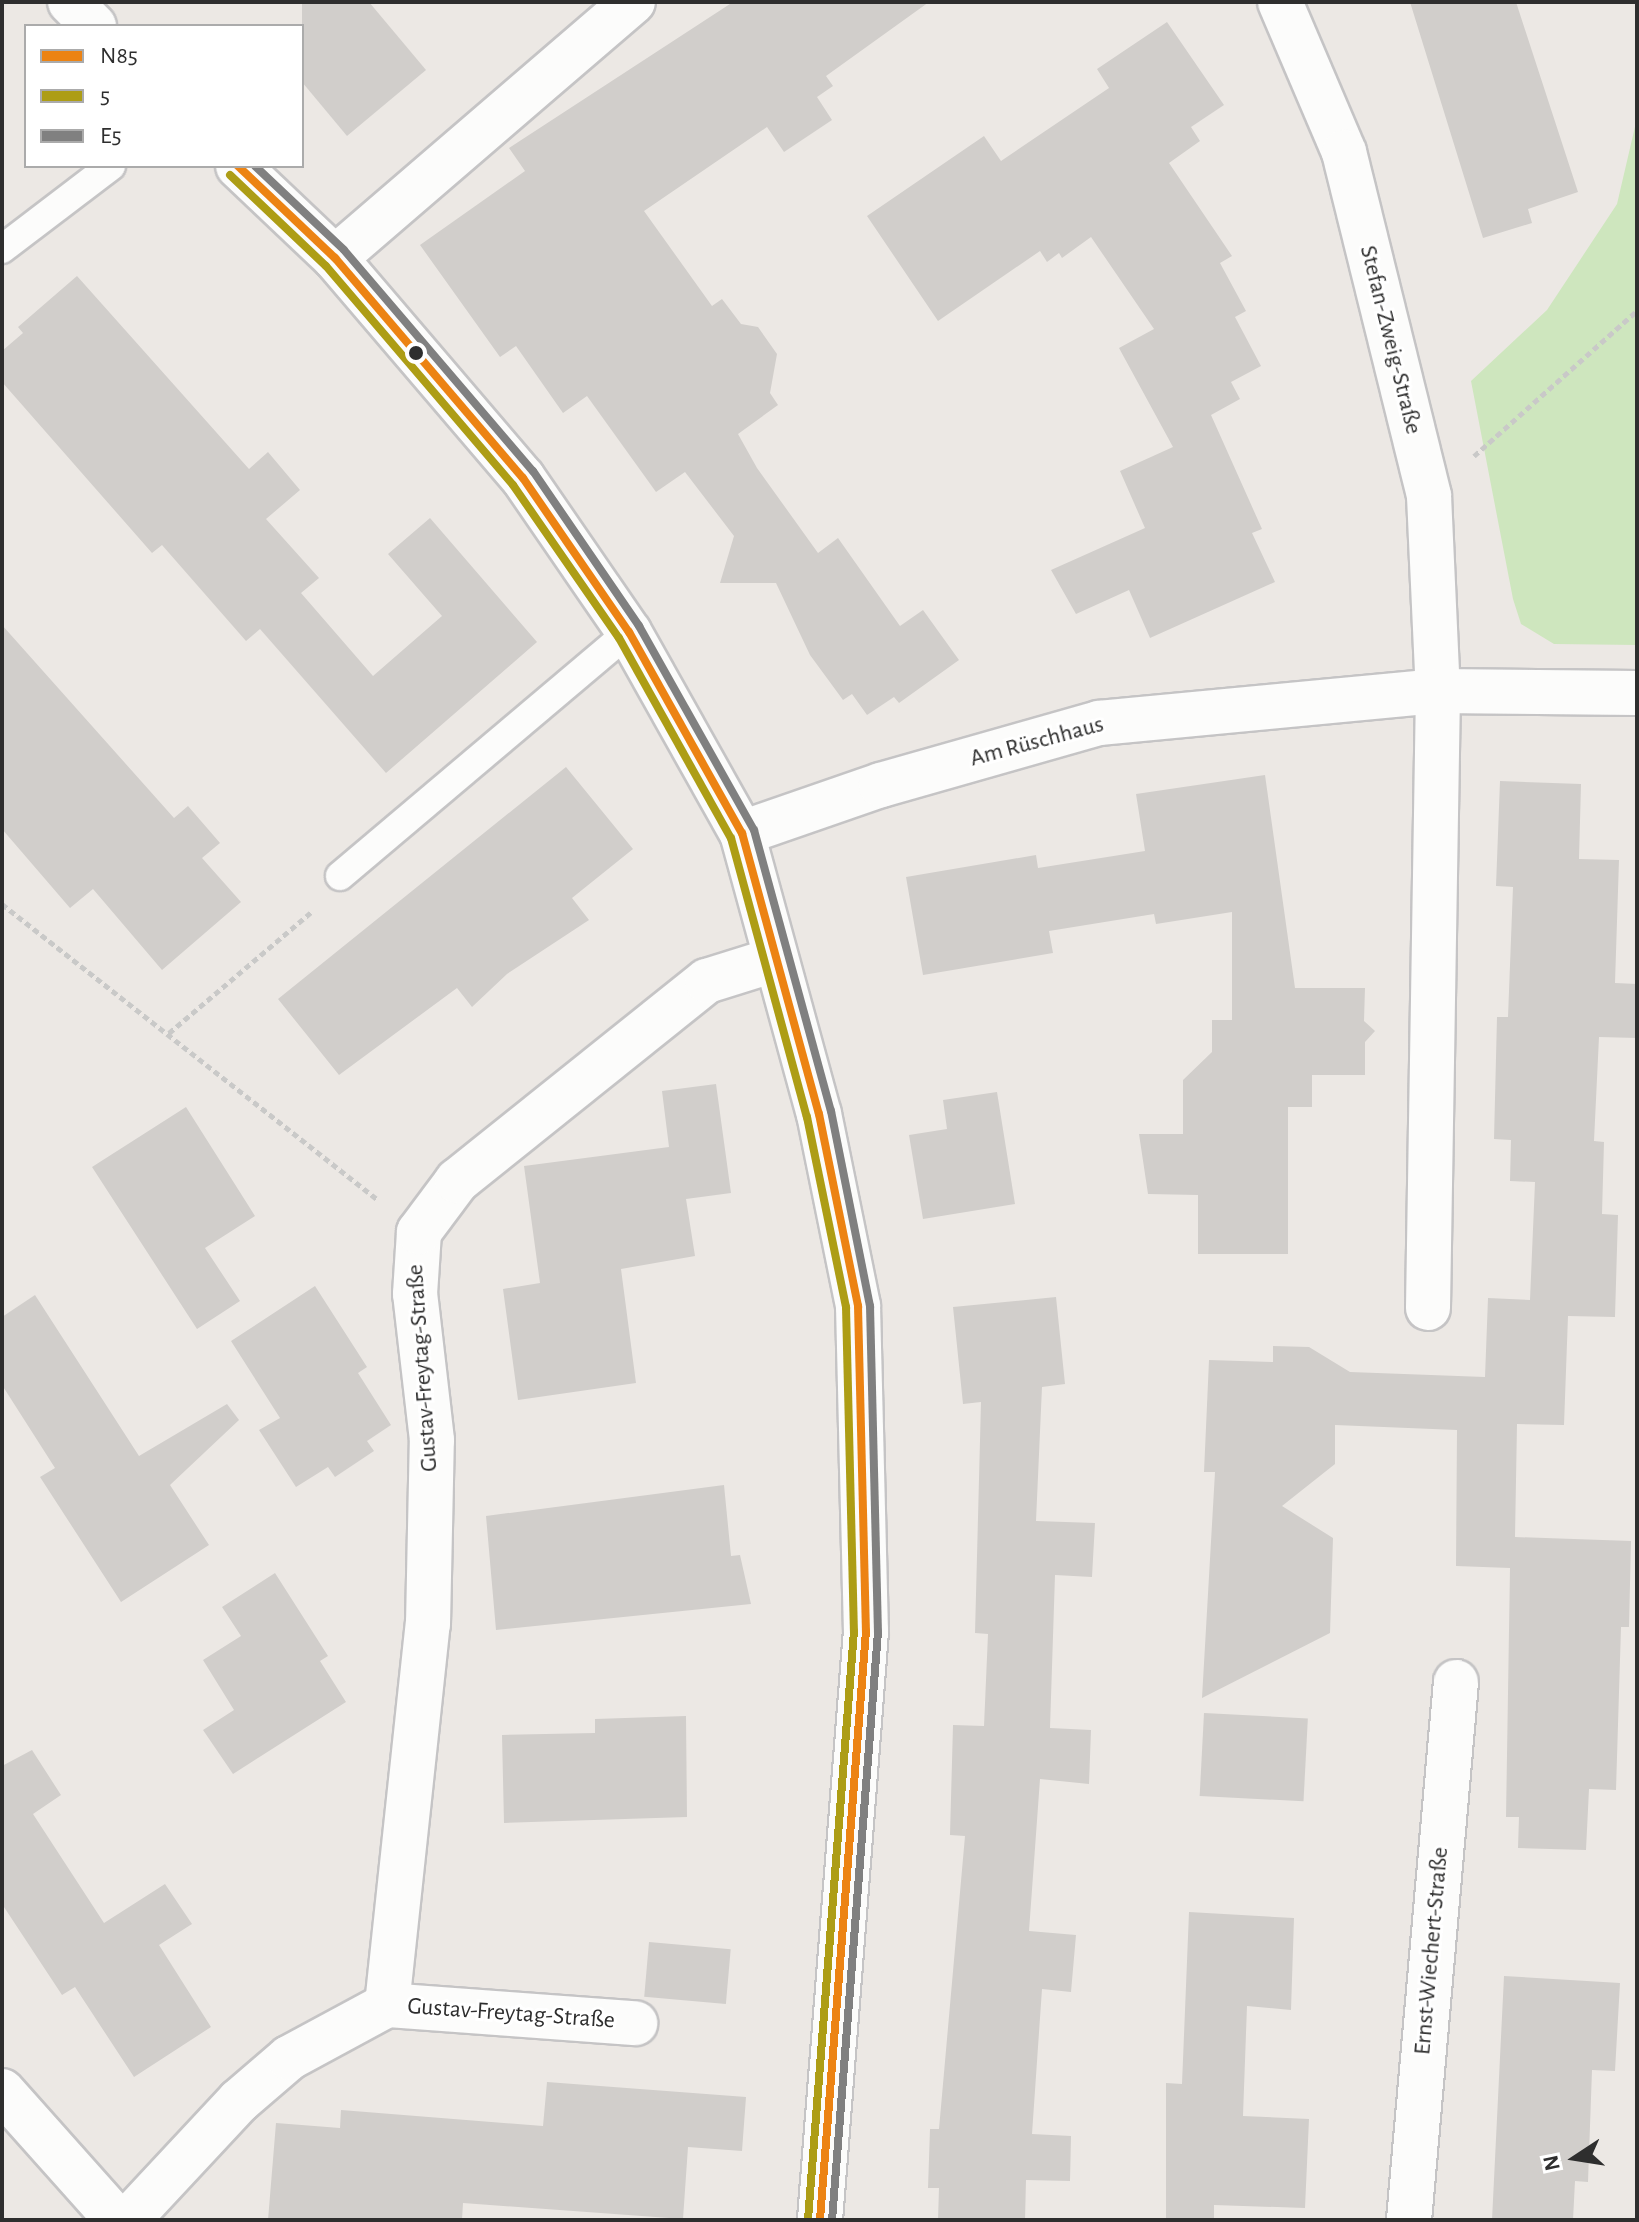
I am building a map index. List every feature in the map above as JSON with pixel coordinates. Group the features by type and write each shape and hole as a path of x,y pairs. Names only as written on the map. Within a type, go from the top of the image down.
{"street":[{"path":"70,2 92,24"},
{"path":"335,258 633,2"},
{"name":"Stefan-Zweig-Straße","path":"1280,2 1344,152 1429,496 1438,691"},
{"path":"240,168 335,258 523,478 629,632 742,833 774,960 819,1114 858,1306 866,1631 820,2220"},
{"path":"1428,1308 1438,691"},
{"name":"Am Rüschhaus","path":"742,833 881,785 1099,723 1438,691 1637,693"},
{"name":"Gustav-Freytag-Straße","path":"387,2005 428,1624 432,1440 415,1294 419,1232 457,1181 707,981 774,960"},
{"name":"Ernst-Wiechert-Straße","path":"1409,2220 1456,1682"},
{"name":"Gustav-Freytag-Straße","path":"128,2220 239,2101 289,2058 387,2005 635,2023"},
{"path":"2,2091 117,2220"}],"lane":[{"path":"2,249 108,168"},
{"path":"340,876 629,632"}],"path":[{"path":"1429,496 1637,311"},
{"path":"169,1033 334,894 340,876"},
{"path":"2,904 419,1232"}],"green space":[{"path":"1637,118 1637,645 1554,644 1521,624 1513,599 1471,381 1547,310 1617,204"}],"building":[{"path":"302,2 369,2 426,70 347,136 304,84"},
{"path":"733,2 929,2 826,76 833,86 817,97 832,120 784,152 767,127 644,211 712,306 722,299 741,324 758,327 777,354 770,393 778,405 738,434 757,468 818,553 838,538 900,626 923,610 959,660 899,703 894,697 867,715 852,694 843,700 810,655 776,583 720,583 734,536 685,472 656,492 587,396 563,413 516,346 500,357 420,245 525,171 509,148"},
{"path":"1410,2 1516,2 1578,192 1528,209 1532,223 1483,238"},
{"path":"1167,22 1224,105 1191,127 1200,141 1169,163 1232,256 1220,263 1246,311 1235,317 1261,366 1231,382 1240,399 1211,415 1262,529 1252,533 1275,582 1150,638 1129,590 1076,614 1051,570 1145,528 1120,471 1173,447 1119,348 1154,329 1091,237 1062,258 1059,253 1047,262 1040,251 938,321 867,216 984,136 1001,161 1109,88 1097,69"},
{"path":"77,276 249,469 268,452 300,490 266,519 319,578 301,593 373,676 442,616 388,554 430,518 537,642 386,773 260,629 246,641 162,545 152,553 2,382 2,351 23,333 18,327"},
{"path":"2,625 174,818 188,806 220,843 202,858 241,902 162,970 93,889 70,908 2,829"},
{"path":"566,767 633,849 572,898 589,920 507,974 472,1007 457,988 339,1075 278,999"},
{"path":"1265,775 1295,988 1365,988 1364,1021 1375,1031 1365,1042 1365,1075 1312,1075 1312,1107 1288,1107 1288,1254 1198,1254 1198,1195 1148,1194 1139,1134 1183,1134 1183,1080 1212,1052 1212,1020 1232,1020 1232,912 1156,924 1154,914 1049,931 1053,953 923,975 906,877 1036,855 1038,868 1145,851 1136,794"},
{"path":"1500,781 1581,784 1579,859 1619,860 1615,983 1637,984 1637,1038 1599,1037 1594,1141 1604,1142 1602,1214 1618,1215 1615,1317 1568,1316 1564,1425 1517,1424 1515,1537 1631,1541 1629,1627 1621,1627 1616,1790 1589,1789 1586,1850 1518,1848 1519,1817 1506,1817 1510,1568 1456,1566 1457,1430 1335,1425 1335,1464 1282,1506 1333,1538 1330,1633 1202,1698 1215,1472 1204,1472 1209,1360 1273,1362 1273,1346 1309,1347 1350,1372 1485,1377 1488,1298 1530,1300 1535,1182 1510,1181 1511,1140 1494,1139 1497,1017 1508,1017 1513,887 1496,886"},
{"path":"716,1084 731,1193 686,1199 695,1256 621,1269 636,1383 518,1400 503,1289 540,1283 524,1166 669,1147 662,1091"},
{"path":"997,1092 1015,1204 923,1219 909,1135 947,1129 943,1100"},
{"path":"186,1107 255,1216 205,1248 240,1301 197,1329 92,1167"},
{"path":"315,1286 367,1367 358,1373 391,1425 367,1441 374,1451 335,1477 328,1467 296,1487 259,1430 280,1418 231,1341"},
{"path":"35,1295 139,1456 227,1404 239,1420 170,1485 209,1545 121,1602 40,1477 55,1468 2,1385 2,1317"},
{"path":"1056,1297 1065,1384 1042,1387 1036,1521 1095,1523 1092,1577 1055,1575 1050,1728 1091,1730 1089,1784 1040,1779 1029,1931 1076,1935 1071,1992 1042,1989 1032,2134 1071,2136 1070,2181 1026,2180 1025,2220 938,2220 939,2188 928,2188 930,2129 939,2129 965,1836 950,1835 953,1725 984,1726 988,1634 975,1633 981,1402 963,1404 953,1307"},
{"path":"724,1485 731,1556 740,1555 751,1604 496,1630 486,1516"},
{"path":"275,1573 328,1656 320,1661 346,1702 233,1774 203,1730 234,1710 203,1660 241,1636 222,1607"},
{"path":"1204,1713 1308,1718 1304,1801 1200,1796"},
{"path":"686,1716 687,1817 504,1823 502,1735 595,1733 595,1719"},
{"path":"32,1750 61,1795 33,1814 104,1923 165,1884 192,1924 159,1945 211,2027 134,2077 75,1987 62,1995 2,1904 2,1766"},
{"path":"1189,1912 1294,1918 1291,2010 1247,2006 1243,2116 1309,2119 1305,2208 1214,2205 1214,2220 1166,2220 1166,2083 1182,2084"},
{"path":"649,1942 731,1949 726,2004 644,1997"},
{"path":"1504,1976 1620,1983 1615,2071 1592,2070 1588,2182 1575,2181 1573,2220 1492,2220"},
{"path":"547,2082 746,2097 742,2151 688,2147 683,2219 463,2203 462,2220 268,2220 276,2123 340,2128 341,2110 543,2126"}],"transit line":[{"name":"N85","path":"240,168 335,258 523,478 629,632 742,833 819,1114 858,1306 866,1631 820,2220"},
{"name":"E5","path":"257,168 344,250 533,471 639,626 754,830 831,1111 870,1306 878,1632 832,2220"},
{"name":"5","path":"230,175 326,266 513,485 619,638 731,838 807,1117 846,1307 854,1631 808,2219"}]}
